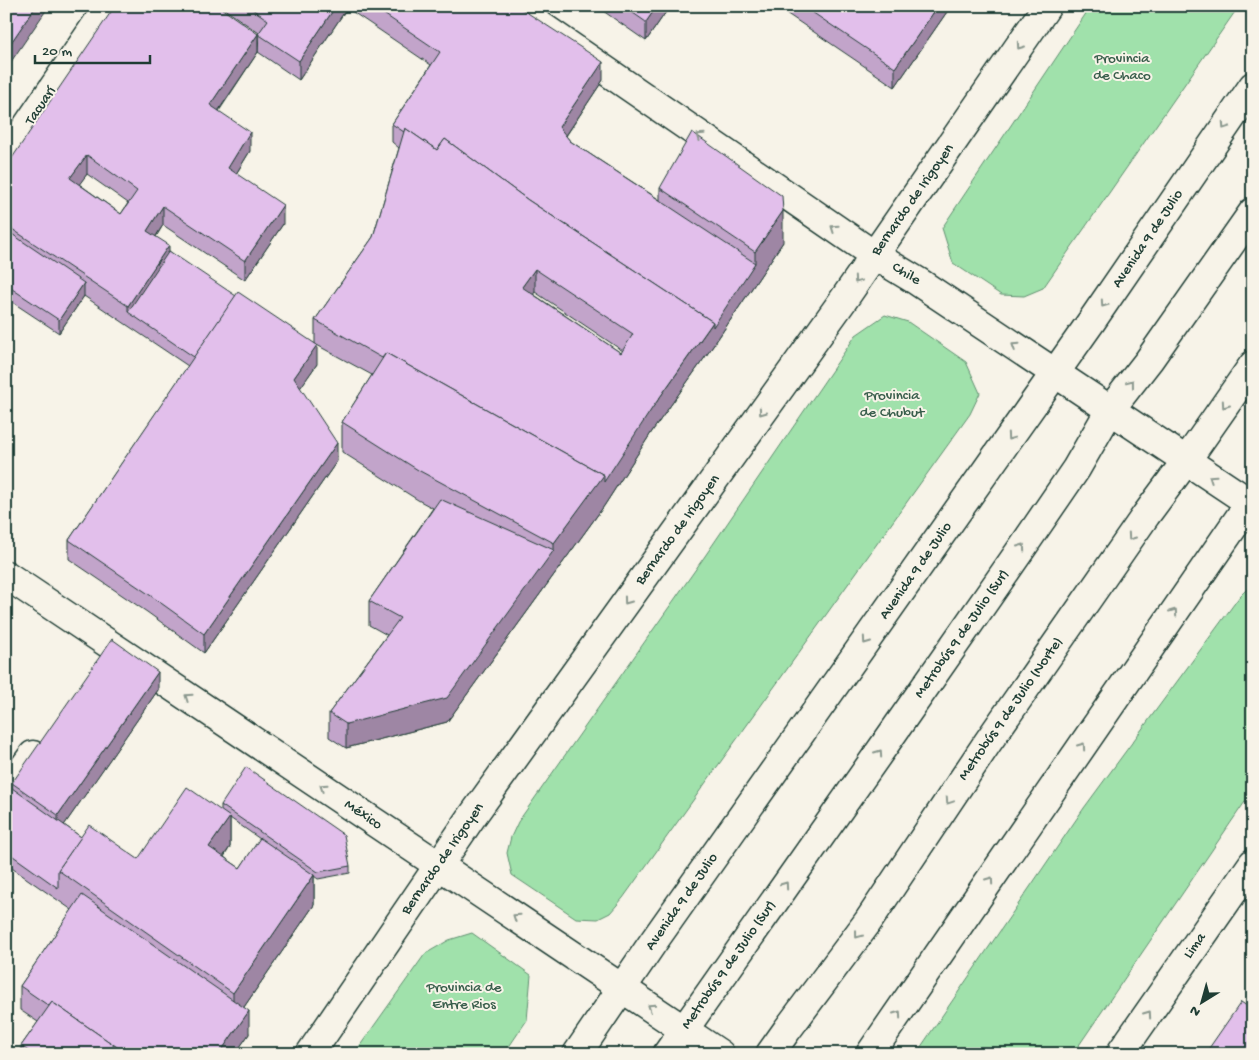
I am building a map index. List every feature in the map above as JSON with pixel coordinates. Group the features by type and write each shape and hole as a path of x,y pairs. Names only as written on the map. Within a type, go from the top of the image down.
{"main road":[{"name":"Tacuarí","path":"6,157 109,6"},
{"name":"Chile","path":"512,6 874,255 1056,372 1186,461 1252,502"},
{"name":"Bernardo de Irigoyen","path":"310,1054 471,818 913,201 1047,6"},
{"name":"Avenida 9 de Julio","path":"577,1054 677,909 1056,372 1253,86"},
{"name":"Metrobús 9 de Julio (Sur)","path":"667,1054 1024,545 1076,469 1110,410 1149,360 1253,212"},
{"name":"Metrobús 9 de Julio (Norte)","path":"770,1054 867,923 988,742 1253,365"},
{"path":"870,1054 1252,502"},
{"name":"México","path":"6,575 720,1054"},
{"path":"95,668 111,645"},
{"path":"6,792 45,738"},
{"name":"Lima","path":"1120,1054 1253,864"}],"green space":[{"name":"Provincia de Chaco","path":"1091,6 1239,6 1043,288 1024,296 1001,295 953,263 942,228"},
{"name":"Provincia de Chubut","path":"885,315 908,322 966,362 980,393 970,414 623,898 610,913 598,919 576,918 512,875 507,853 511,837 518,822 705,556 856,335"},
{"path":"1253,583 1253,790 1073,1054 916,1054 1084,808 1240,596"},
{"name":"Provincia de Entre Rios","path":"472,933 531,975 527,1020 504,1054 354,1054 425,954 449,940"}],"building":[{"path":"6,6 36,6 6,50"},
{"path":"115,6 218,6 258,34 210,105 250,132 228,168 283,205 245,261 163,206 147,231 169,245 128,306 6,225 6,167","holes":["87,155 137,191 121,214 70,178"]},
{"path":"248,6 336,6 299,61 258,34 268,20"},
{"path":"372,6 517,6 603,62 559,127 570,141 755,263 713,327 713,322 528,200 445,139 437,150 405,128 404,132 392,124 440,52"},
{"path":"623,6 657,6 646,22"},
{"path":"803,6 938,6 895,68"},
{"path":"405,128 437,150 445,139 528,200 713,322 653,407 604,482 604,475 386,353 382,358 315,320 373,237","holes":["535,269 633,334 621,353 522,287"]},
{"path":"692,132 782,196 783,211 755,252 660,188"},
{"path":"6,230 84,283 59,320 6,285"},
{"path":"169,251 236,296 194,357 128,312"},
{"path":"238,292 317,345 294,378 337,443 204,634 69,540"},
{"path":"386,353 604,475 554,543 418,470 342,422"},
{"path":"440,499 554,550 447,698 346,724 329,713 400,618 369,601"},
{"path":"112,639 158,672 58,815 12,783"},
{"path":"246,767 344,835 350,866 318,872 221,805"},
{"path":"187,787 230,817 209,847 240,868 260,838 314,875 233,993 58,870 89,825 138,859"},
{"path":"12,788 81,837 58,870 58,888 6,851 6,796"},
{"path":"82,895 249,1011 219,1054 127,1054 52,1002 49,1006 20,986"},
{"path":"52,1002 127,1054 33,1054 21,1046"},
{"path":"1241,1002 1253,1010 1253,1054 1205,1054"}]}
